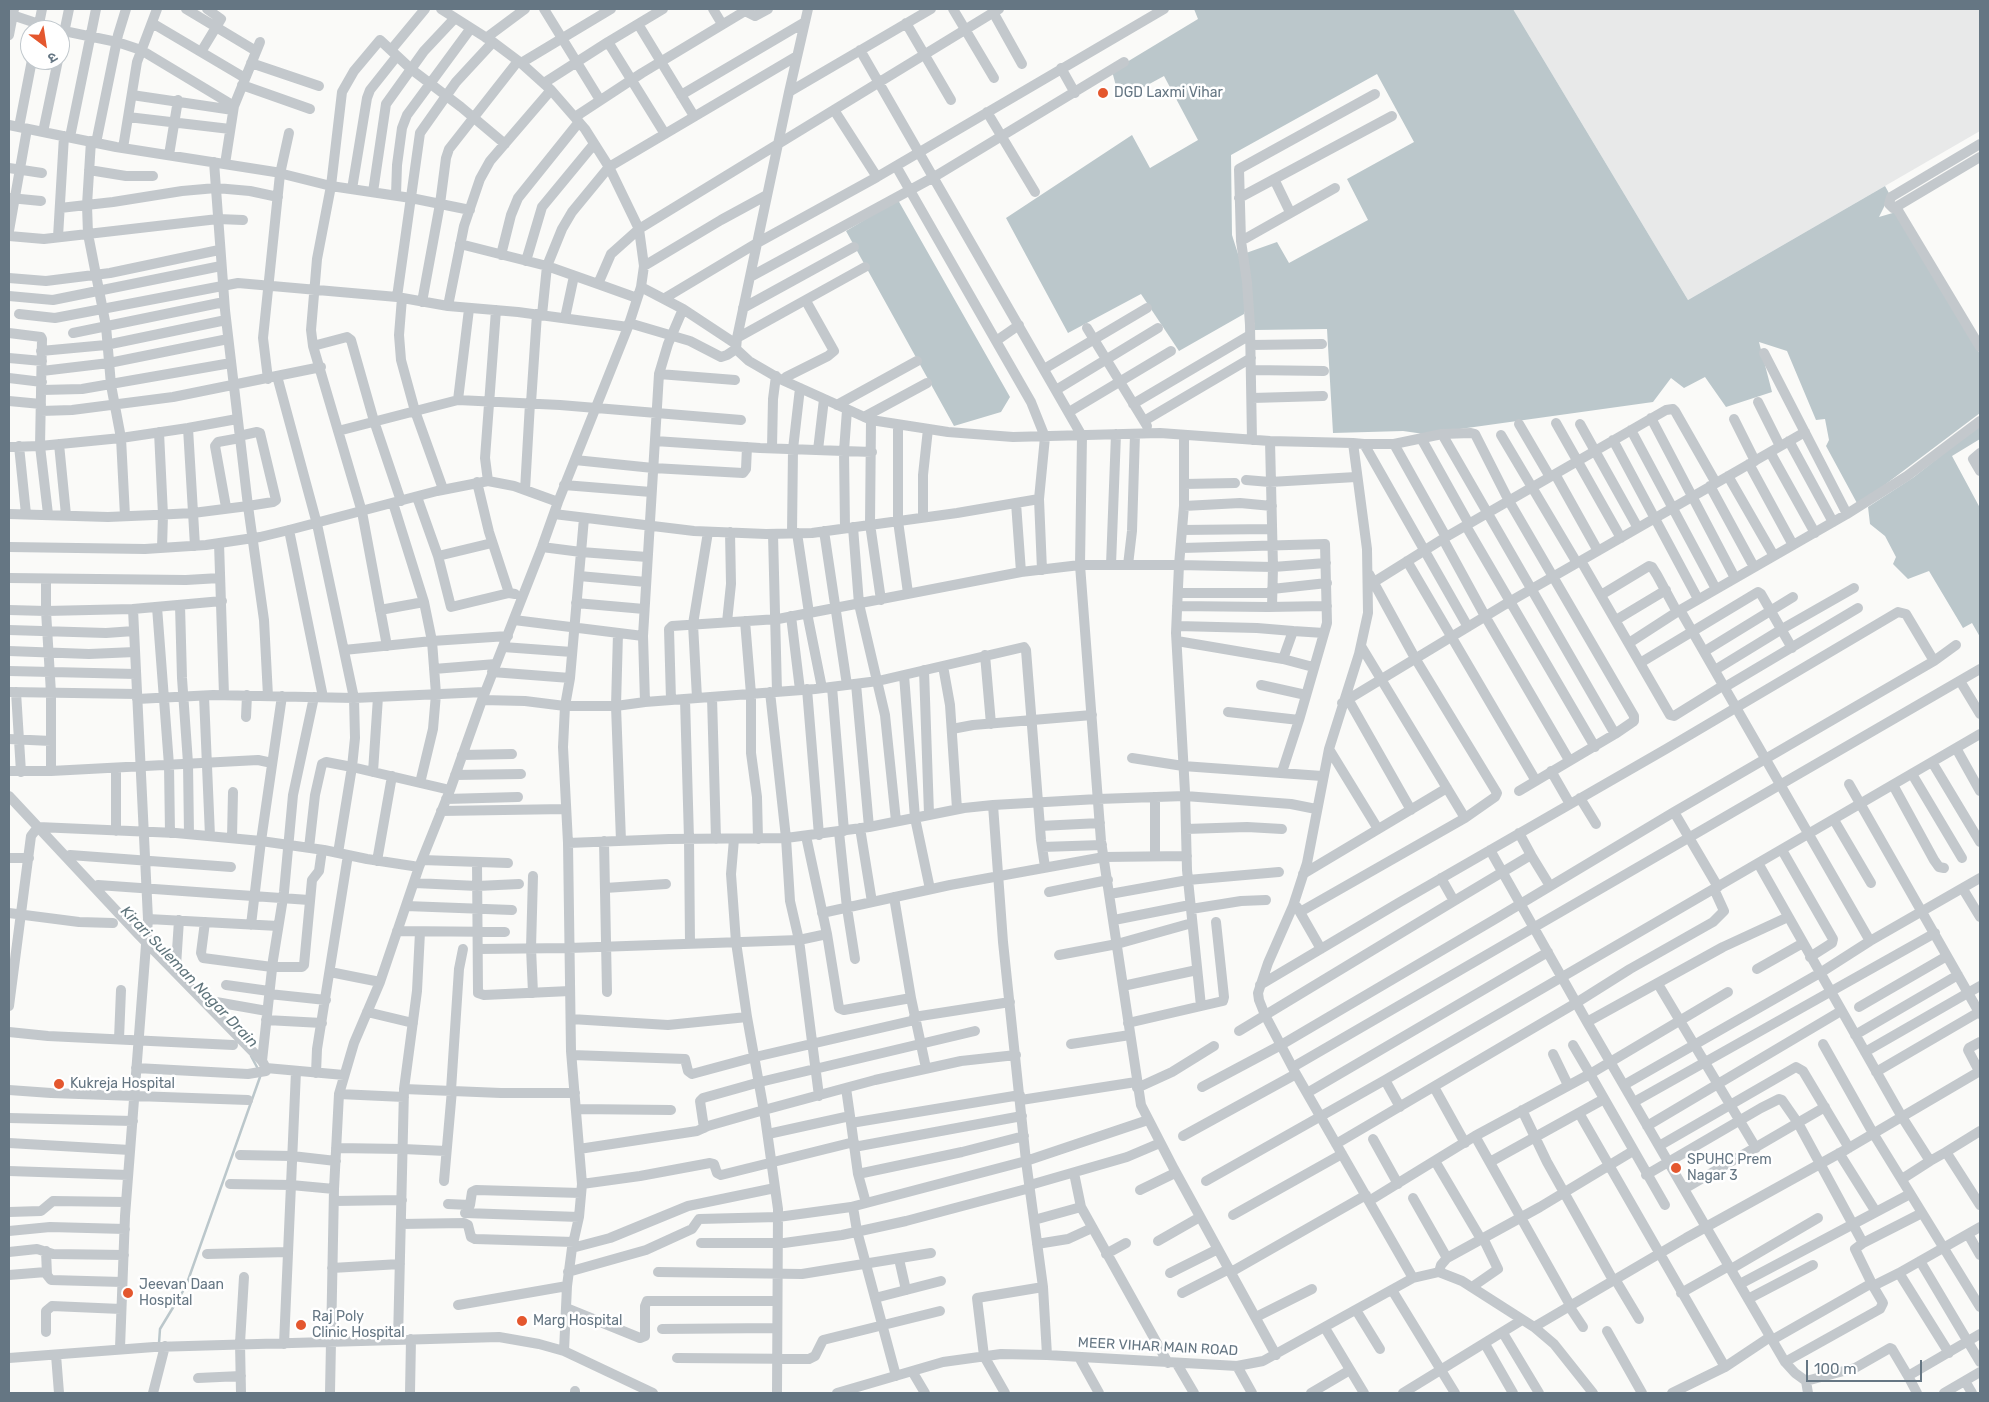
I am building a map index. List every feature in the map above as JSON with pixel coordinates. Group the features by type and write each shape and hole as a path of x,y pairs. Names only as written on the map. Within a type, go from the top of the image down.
{"street":[{"path":"58,238 67,136 96,9"},
{"path":"126,9 94,142 89,170 87,205 88,234 106,326 106,345 111,385 121,438 126,516"},
{"path":"123,148 137,62 157,9"},
{"path":"186,9 216,27 258,46 233,108 226,164"},
{"path":"201,52 221,19 207,9"},
{"path":"352,189 366,98 394,53 425,9"},
{"path":"330,1393 334,1189 339,1094 344,1074 380,982 483,696 504,647 564,485 629,325 641,287 644,266 639,229 609,168 577,119 548,87 520,62 490,40 441,9"},
{"path":"443,489 416,411 399,350 400,298 410,198 420,133 445,96 490,40 525,9"},
{"path":"544,9 600,100"},
{"path":"422,302 449,149 473,117 520,62 611,9"},
{"path":"448,306 460,244 480,179 490,161 548,87 576,62 663,9"},
{"path":"713,9 722,24"},
{"path":"501,255 511,215 518,198 577,119 600,100 722,24 745,11 755,16 768,9"},
{"path":"736,344 808,9"},
{"path":"789,92 931,9"},
{"path":"953,9 994,78"},
{"path":"665,298 757,243 896,166 1164,9"},
{"path":"598,284 611,254 639,229 996,10 1022,64"},
{"path":"9,35 12,13 25,20"},
{"path":"373,192 386,104 424,51 455,18"},
{"path":"681,95 805,22"},
{"path":"152,23 201,52 244,81 310,109"},
{"path":"906,23 951,100"},
{"path":"638,24 694,116"},
{"path":"396,196 397,165 402,128 407,115 471,28"},
{"path":"70,32 117,42 141,50 233,108"},
{"path":"387,646 362,512 313,346 311,330 317,259 331,186 343,90 354,71 378,40 381,41 411,69 505,144"},
{"path":"608,42 666,134"},
{"path":"860,50 1082,436 1080,565 1100,823 1140,1105 1276,1355"},
{"path":"525,490 539,314 547,266 562,229 572,212 609,168 797,56"},
{"path":"750,277 934,177 1124,62"},
{"path":"251,63 319,86"},
{"path":"1061,68 1075,93"},
{"path":"9,231 12,198 20,170 18,127 30,70"},
{"path":"43,132 56,70"},
{"path":"1252,440 1248,282 1241,241 1239,169 1375,94"},
{"path":"132,95 233,108"},
{"path":"169,155 178,100"},
{"path":"834,110 877,177"},
{"path":"987,112 1035,192"},
{"path":"1239,198 1392,116"},
{"path":"128,117 230,129"},
{"path":"18,127 123,148 226,164 331,186 410,198 470,210"},
{"path":"289,133 280,174 264,338 272,378 316,524 354,698 355,738 330,972 317,1049 316,1073"},
{"path":"526,261 542,207 594,144"},
{"path":"1980,144 1891,197 1888,204 1893,208 1980,157"},
{"path":"1953,160 1959,170"},
{"path":"214,162 222,285 237,419 264,620 268,696"},
{"path":"896,166 1031,402 1045,437 1039,499 1042,570"},
{"path":"9,168 42,173"},
{"path":"89,170 126,176 153,176"},
{"path":"1274,179 1290,212"},
{"path":"60,208 216,188 250,191 278,197"},
{"path":"1241,241 1336,188"},
{"path":"644,266 767,195"},
{"path":"12,198 41,202"},
{"path":"1896,206 1980,348"},
{"path":"9,236 44,239 218,219 243,220"},
{"path":"460,244 547,266 637,298"},
{"path":"743,308 854,247"},
{"path":"9,278 43,282 96,274 219,250"},
{"path":"9,296 53,300 221,266"},
{"path":"19,314 51,319 238,283 400,298 469,309 539,314 629,325 690,341 721,357 727,355 736,344 806,300 865,268"},
{"path":"565,318 574,276"},
{"path":"641,287 665,298 736,344 749,361 837,406 868,418 898,425 1013,437 1151,433 1270,441 1359,444 1394,444 1442,434 1475,434 1509,501 1635,719 1615,734 1519,790"},
{"path":"772,448 773,398 781,377 828,356 834,351 806,300"},
{"path":"73,333 224,302"},
{"path":"1044,369 1147,308"},
{"path":"458,400 469,309"},
{"path":"645,702 644,609 659,374 683,309"},
{"path":"488,481 485,458 496,310"},
{"path":"42,361 106,345 226,320"},
{"path":"996,341 1019,325"},
{"path":"1087,328 1151,433"},
{"path":"1056,390 1158,328"},
{"path":"9,333 41,337 40,446 48,514"},
{"path":"313,346 349,337 424,602 432,641 436,694 433,729 420,783"},
{"path":"9,358 109,363 228,339"},
{"path":"1133,404 1250,340 1322,344"},
{"path":"1069,412 1171,351"},
{"path":"1764,353 1847,514"},
{"path":"1144,421 1251,358"},
{"path":"837,406 917,361"},
{"path":"9,378 42,386 82,389 231,363"},
{"path":"9,400 41,407 72,410 173,397 320,367"},
{"path":"1251,370 1324,371"},
{"path":"659,374 735,380"},
{"path":"868,418 927,383"},
{"path":"800,388 793,449 794,533 808,613 827,687 842,832 847,908 855,959"},
{"path":"1252,398 1323,396"},
{"path":"818,450 824,399"},
{"path":"338,431 458,400 595,408 741,420"},
{"path":"1758,402 1833,522"},
{"path":"1374,582 1552,475 1651,418 1666,410 1673,409 1754,567"},
{"path":"847,410 844,451 849,528 859,604 885,715 896,821"},
{"path":"868,418 872,452 870,524 881,600"},
{"path":"1651,418 1734,578"},
{"path":"1734,418 1752,462 1793,545"},
{"path":"26,514 14,446 40,446 121,438 237,419"},
{"path":"1629,643 1698,599 1847,514 1908,476 1980,421"},
{"path":"1556,423 1621,538"},
{"path":"1519,424 1598,551"},
{"path":"1580,424 1638,528"},
{"path":"898,425 898,521 908,593"},
{"path":"188,428 195,546"},
{"path":"923,517 923,475 928,429"},
{"path":"1631,430 1716,589"},
{"path":"159,432 163,515 162,548"},
{"path":"9,514 163,515 193,513 273,502 276,500 260,433 256,432 218,442 215,446 226,507"},
{"path":"1345,701 1485,616 1805,432"},
{"path":"1111,565 1116,434"},
{"path":"1128,565 1132,531 1135,434"},
{"path":"1442,434 1615,734"},
{"path":"1501,435 1601,595 1671,716 1792,648 1858,608"},
{"path":"1184,436 1184,506 1182,548 1179,565 1177,641 1185,796 1186,856 1201,1006"},
{"path":"1421,438 1509,602 1595,746"},
{"path":"1613,440 1698,599"},
{"path":"655,441 872,452"},
{"path":"1270,441 1272,607"},
{"path":"59,444 66,515"},
{"path":"1359,444 1356,477 1367,549 1368,613 1361,646 1322,776 1303,874 1294,902 1268,962 1258,993 1265,1015 1294,1071 1413,1278"},
{"path":"1359,444 1468,627"},
{"path":"1394,444 1485,616 1570,760"},
{"path":"575,460 653,468 742,473 746,469 747,447"},
{"path":"1770,452 1815,532"},
{"path":"1980,453 1973,459 1980,471"},
{"path":"1728,476 1774,556"},
{"path":"1246,480 1270,482 1356,477"},
{"path":"9,547 145,549 219,543 316,524 443,489 488,481 525,490 558,502"},
{"path":"477,482 492,543 509,593"},
{"path":"1184,484 1235,483"},
{"path":"564,485 651,492"},
{"path":"416,496 438,556 452,608 509,593 523,596"},
{"path":"554,514 708,532 773,534 849,528 1039,499"},
{"path":"1016,503 1021,572"},
{"path":"1184,506 1240,503 1272,506"},
{"path":"564,1351 568,1272 579,1217 582,1189 572,1055 568,843 562,747 584,518"},
{"path":"1182,530 1272,529"},
{"path":"261,1069 293,795 318,697 289,530"},
{"path":"824,531 834,608 851,684 872,902"},
{"path":"697,698 694,624 708,532"},
{"path":"728,622 731,584 730,532"},
{"path":"773,534 776,619 774,692 790,901 799,940 819,1096"},
{"path":"219,543 224,695"},
{"path":"438,556 492,543"},
{"path":"1182,548 1323,543 1327,583 1326,623 1299,720 1282,772"},
{"path":"542,547 647,557"},
{"path":"1407,561 1536,781"},
{"path":"671,700 670,629 676,625 776,619 1021,572 1080,565 1273,567 1326,563"},
{"path":"1601,595 1649,566 1652,567 1693,631 1870,941"},
{"path":"1300,912 1465,818 1495,797 1496,791 1415,658 1368,571"},
{"path":"579,576 646,582"},
{"path":"9,578 46,580 186,580 220,578"},
{"path":"46,580 51,693 51,771"},
{"path":"1178,593 1272,591 1327,583"},
{"path":"1715,670 1854,588"},
{"path":"1616,620 1666,590"},
{"path":"1640,663 1758,592 1792,648"},
{"path":"1704,651 1793,597"},
{"path":"9,610 133,609 222,601"},
{"path":"380,610 424,602"},
{"path":"576,602 644,609"},
{"path":"180,605 188,764 189,834"},
{"path":"1177,606 1327,606"},
{"path":"157,607 169,765 170,833"},
{"path":"120,1348 126,1202 148,918 133,609"},
{"path":"1260,985 1898,612 1906,614 1934,661"},
{"path":"791,616 804,690 820,834"},
{"path":"514,620 643,636"},
{"path":"745,621 751,694 751,754 758,839"},
{"path":"1177,626 1258,628 1324,633"},
{"path":"9,630 47,632 134,631"},
{"path":"1283,659 1294,631"},
{"path":"618,634 616,706 621,841"},
{"path":"344,650 508,636"},
{"path":"1177,641 1283,659 1313,668"},
{"path":"1202,1088 1281,1045 1674,812 1934,661 1956,645"},
{"path":"1361,646 1465,818"},
{"path":"504,647 572,652"},
{"path":"21,772 14,739 12,692 164,697 248,695 354,698 436,694 483,696 500,702 525,701 565,706 616,706 645,702 804,690 878,681 1007,650 1026,648 1045,867"},
{"path":"9,651 89,654 135,652"},
{"path":"986,655 991,724"},
{"path":"944,666 952,729 957,809"},
{"path":"434,669 494,668 570,678"},
{"path":"1183,1136 1535,927 1980,669"},
{"path":"924,670 929,814"},
{"path":"9,671 136,674"},
{"path":"904,675 915,818 930,889"},
{"path":"1960,682 1980,714"},
{"path":"1261,685 1306,695"},
{"path":"246,717 248,695"},
{"path":"204,696 210,836"},
{"path":"251,925 282,696"},
{"path":"373,772 378,697"},
{"path":"712,697 716,839"},
{"path":"685,699 690,943"},
{"path":"1345,701 1410,810"},
{"path":"1228,712 1299,720"},
{"path":"952,729 1092,715"},
{"path":"1206,1181 1385,1080 1561,976 1980,735"},
{"path":"14,739 51,741"},
{"path":"1956,748 1980,791"},
{"path":"1329,749 1378,829"},
{"path":"462,755 512,754"},
{"path":"1132,758 1183,766 1322,776"},
{"path":"9,771 51,771 258,760 272,762"},
{"path":"309,848 315,795 322,764 326,762 420,783 448,794 518,797"},
{"path":"1932,762 1980,842"},
{"path":"116,768 116,831"},
{"path":"1551,771 1570,804"},
{"path":"455,775 521,774"},
{"path":"1912,774 1962,858"},
{"path":"376,861 392,776"},
{"path":"1849,784 1980,1013 1876,1072"},
{"path":"1893,785 1934,860 1940,868 1944,868"},
{"path":"1303,874 1447,788"},
{"path":"232,838 233,792"},
{"path":"9,796 36,829 261,1069"},
{"path":"568,843 786,838 842,832 957,809 1098,799 1185,796 1291,804 1316,809"},
{"path":"1155,797 1155,856"},
{"path":"1580,798 1596,824"},
{"path":"992,806 1026,1161 1043,1287 1047,1355"},
{"path":"441,812 566,809"},
{"path":"1336,1144 1722,915 1724,911 1723,906 1716,888 1674,812"},
{"path":"1834,820 1871,883"},
{"path":"1040,826 1100,823"},
{"path":"1186,829 1247,827 1282,829"},
{"path":"36,829 170,833 232,838 322,850 376,861 421,864 508,863"},
{"path":"9,1006 29,858 36,829"},
{"path":"1520,833 1550,886"},
{"path":"806,836 827,934 839,1008 844,1010 911,998"},
{"path":"734,839 730,874 736,942 768,1134 778,1217 776,1301 777,1393"},
{"path":"604,841 607,992"},
{"path":"1042,847 1102,845"},
{"path":"205,922 201,956 272,968 300,968 304,965 312,880 319,871 322,850"},
{"path":"1490,850 1748,1300 1785,1362 1806,1381 1808,1393"},
{"path":"1782,850 1834,939 1832,943 1810,957"},
{"path":"70,855 231,867"},
{"path":"1239,1031 1531,855"},
{"path":"822,914 998,875 1104,857 1186,856"},
{"path":"9,858 29,858"},
{"path":"477,862 479,949 477,985 480,994 570,991"},
{"path":"1758,863 1876,1072 1930,1161"},
{"path":"1110,894 1188,880 1279,872"},
{"path":"533,876 531,948 533,993"},
{"path":"1441,878 1454,901"},
{"path":"1624,1085 1820,974 1870,941 1980,878"},
{"path":"1049,892 1108,880"},
{"path":"415,882 477,886 519,884"},
{"path":"605,888 666,884"},
{"path":"98,885 309,900"},
{"path":"1963,888 1980,917"},
{"path":"894,897 911,998 926,1068"},
{"path":"1114,920 1191,907 1266,900"},
{"path":"1294,902 1322,949"},
{"path":"406,906 512,910"},
{"path":"9,913 79,922 113,923"},
{"path":"1587,1022 1723,947 1757,933 1788,916"},
{"path":"148,918 278,926"},
{"path":"176,966 179,920"},
{"path":"1128,1023 1220,1002 1224,999 1216,922"},
{"path":"1059,955 1117,944 1192,923"},
{"path":"397,931 505,932"},
{"path":"398,1340 404,1093 417,991 420,932"},
{"path":"479,949 606,947 799,940 827,934"},
{"path":"1634,1102 1935,934"},
{"path":"1757,969 1803,943"},
{"path":"444,1181 459,969 463,948"},
{"path":"1307,1093 1548,952"},
{"path":"1860,1007 1947,956"},
{"path":"1123,986 1197,970"},
{"path":"330,972 380,982"},
{"path":"1856,1035 1958,975"},
{"path":"1658,984 1756,1148"},
{"path":"226,985 326,1000"},
{"path":"1865,1052 1980,986"},
{"path":"119,1039 121,990"},
{"path":"1182,1293 1398,1184 1475,1136 1590,1074 1728,992"},
{"path":"216,1002 266,1015 322,1023"},
{"path":"572,1055 685,1058 688,1072 692,1074 915,1018 1010,1002"},
{"path":"1648,1126 1842,1011"},
{"path":"367,1012 413,1023"},
{"path":"571,1019 668,1025 747,1017"},
{"path":"704,1128 701,1100 760,1082 975,1031"},
{"path":"9,1032 48,1036 232,1045"},
{"path":"1071,1044 1130,1035"},
{"path":"1534,1327 1569,1305 1849,1148 1980,1071 1968,1050 1980,1042"},
{"path":"1574,1044 1646,1175 1665,1205"},
{"path":"1823,1044 1910,1194 1946,1248 1980,1306"},
{"path":"768,1134 851,1119 1136,1085 1172,1072 1214,1046"},
{"path":"1553,1054 1568,1085"},
{"path":"579,1149 697,1131 764,1110 926,1068 961,1061 1016,1055"},
{"path":"1659,1146 1796,1067 1803,1071 1849,1148"},
{"path":"136,1068 266,1068 271,1070 344,1074"},
{"path":"284,1344 296,1071"},
{"path":"1385,1080 1400,1107"},
{"path":"1434,1087 1465,1142"},
{"path":"846,1088 858,1174 866,1203"},
{"path":"9,1090 248,1100"},
{"path":"339,1094 451,1090 502,1093 575,1093"},
{"path":"1490,1162 1604,1099"},
{"path":"1646,1175 1779,1099 1786,1103 1798,1123 1863,1243"},
{"path":"1684,1189 1825,1107"},
{"path":"576,1109 671,1110"},
{"path":"1522,1110 1564,1193 1614,1280 1639,1319"},
{"path":"1579,1113 1724,1367"},
{"path":"448,1204 470,1205 472,1192 476,1190 582,1189 710,1163 714,1164 717,1173 721,1175 854,1144 1022,1116"},
{"path":"9,1118 133,1121"},
{"path":"568,1272 646,1250 692,1229 699,1219 778,1217 853,1207 1026,1161 1148,1120"},
{"path":"1902,1179 1980,1131"},
{"path":"858,1174 962,1152 1024,1136"},
{"path":"1475,1136 1582,1327"},
{"path":"1373,1139 1398,1184"},
{"path":"9,1143 130,1150"},
{"path":"700,1244 777,1244 858,1231 1030,1186 1127,1157 1160,1143"},
{"path":"336,1148 403,1148 446,1151"},
{"path":"1594,1393 1560,1351 1534,1327 1462,1281 1438,1272 1447,1258 1564,1193 1633,1151"},
{"path":"1946,1152 1980,1205"},
{"path":"1839,1153 1876,1212"},
{"path":"1233,1215 1342,1154"},
{"path":"240,1155 292,1156 336,1161"},
{"path":"1435,1161 1482,1239 1498,1270 1472,1287"},
{"path":"9,1171 128,1175"},
{"path":"1074,1172 1081,1207 1106,1254 1172,1364 1194,1393"},
{"path":"1140,1190 1175,1172"},
{"path":"230,1184 291,1185 334,1189"},
{"path":"401,1224 464,1223 468,1225 471,1237 476,1239 573,1245 610,1238 688,1206 775,1188"},
{"path":"1740,1284 1910,1194"},
{"path":"1413,1198 1447,1258"},
{"path":"335,1201 402,1200"},
{"path":"9,1212 41,1211 53,1201 126,1202"},
{"path":"853,1207 866,1265 896,1376"},
{"path":"1034,1220 1081,1207"},
{"path":"465,1213 579,1217"},
{"path":"1785,1362 1880,1309 1883,1303 1855,1248 1922,1213"},
{"path":"1158,1242 1200,1217"},
{"path":"1681,1293 1818,1218"},
{"path":"9,1231 50,1227 125,1229"},
{"path":"1672,1393 1724,1367 1771,1338 1872,1284 1899,1273 1946,1248 1980,1227"},
{"path":"1037,1244 1068,1239 1092,1228"},
{"path":"1968,1234 1980,1255"},
{"path":"1106,1254 1126,1243"},
{"path":"9,1252 37,1249 53,1254 124,1255"},
{"path":"1170,1273 1218,1250"},
{"path":"46,1251 46,1272 48,1278 52,1280 122,1282"},
{"path":"207,1254 288,1252"},
{"path":"658,1272 802,1274 931,1253"},
{"path":"899,1258 906,1290"},
{"path":"1920,1261 1980,1362"},
{"path":"332,1268 400,1264"},
{"path":"1748,1300 1813,1265"},
{"path":"9,1275 46,1272"},
{"name":"MEER VIHAR MAIN ROAD","path":"837,1393 943,1362 1001,1354 1047,1355 1172,1364 1238,1366 1264,1362 1413,1278 1426,1273 1438,1272"},
{"path":"1899,1273 1949,1353"},
{"path":"241,1393 240,1343 244,1277"},
{"path":"875,1298 941,1282"},
{"path":"458,1305 567,1286"},
{"path":"1005,1393 984,1356 976,1298 1043,1287"},
{"path":"1256,1317 1312,1289"},
{"path":"1392,1290 1455,1393"},
{"path":"566,1308 640,1338 645,1336 645,1306 647,1301 776,1301"},
{"path":"46,1332 46,1311 52,1306 121,1309"},
{"path":"1356,1310 1380,1349"},
{"path":"677,1358 809,1359 815,1356 822,1340 940,1311"},
{"path":"1403,1393 1522,1320"},
{"path":"662,1329 776,1328"},
{"path":"1325,1328 1364,1393"},
{"path":"1608,1331 1642,1393"},
{"path":"1503,1333 1539,1393"},
{"path":"1908,1376 1980,1334"},
{"path":"9,1358 161,1346 508,1337 564,1351 650,1392"},
{"path":"410,1393 411,1340"},
{"path":"1485,1344 1513,1393"},
{"path":"153,1393 161,1346"},
{"path":"1806,1381 1855,1368 1890,1348 1917,1393"},
{"path":"56,1355 60,1393"},
{"path":"1079,1357 1099,1393"},
{"path":"1238,1366 1252,1393"},
{"path":"1311,1393 1350,1370"},
{"path":"912,1371 924,1393"},
{"path":"1944,1393 1980,1372"},
{"path":"198,1378 241,1376"},
{"path":"1965,1381 1972,1393"},
{"path":"1420,1383 1425,1393"}],"shaded area":[{"path":"1194,9 1513,9 1688,300 1885,186 1890,195 1879,217 1896,212 1980,354 1980,413 1858,505 1826,446 1829,440 1825,419 1816,420 1787,351 1759,342 1772,392 1726,407 1705,377 1684,388 1671,378 1653,402 1424,434 1403,431 1333,433 1327,329 1255,330 1246,253 1277,242 1289,263 1368,220 1347,179 1414,142 1377,74 1231,155 1232,235 1246,279 1244,314 1179,351 1141,294 1068,333 1006,218 1132,135 1150,168 1198,140 1164,76 1131,94 1117,90 1112,71 1198,19"},
{"path":"1513,9 1980,9 1980,131 1688,300"},
{"path":"898,200 1010,397 1001,412 954,426 846,231"},
{"path":"1980,425 1980,439 1952,456 1980,508 1980,637 1972,623 1963,628 1929,571 1908,579 1893,564 1896,557 1885,536 1870,524 1868,507 1914,477"}],"waterway":[{"name":"Kirari Suleman Nagar Drain","path":"251,1056 258,1069"},
{"name":"Kirari Suleman Nagar Drain","path":"159,1343 160,1329 186,1286 260,1074"}],"place":[{"name":"DGD Laxmi Vihar","path":"1103,93"},
{"name":"Kukreja Hospital","path":"59,1084"},
{"name":"SPUHC Prem Nagar 3","path":"1676,1168"},
{"name":"Jeevan Daan Hospital","path":"128,1293"},
{"name":"Marg Hospital","path":"522,1321"},
{"name":"Raj Poly Clinic Hospital","path":"301,1325"}]}
